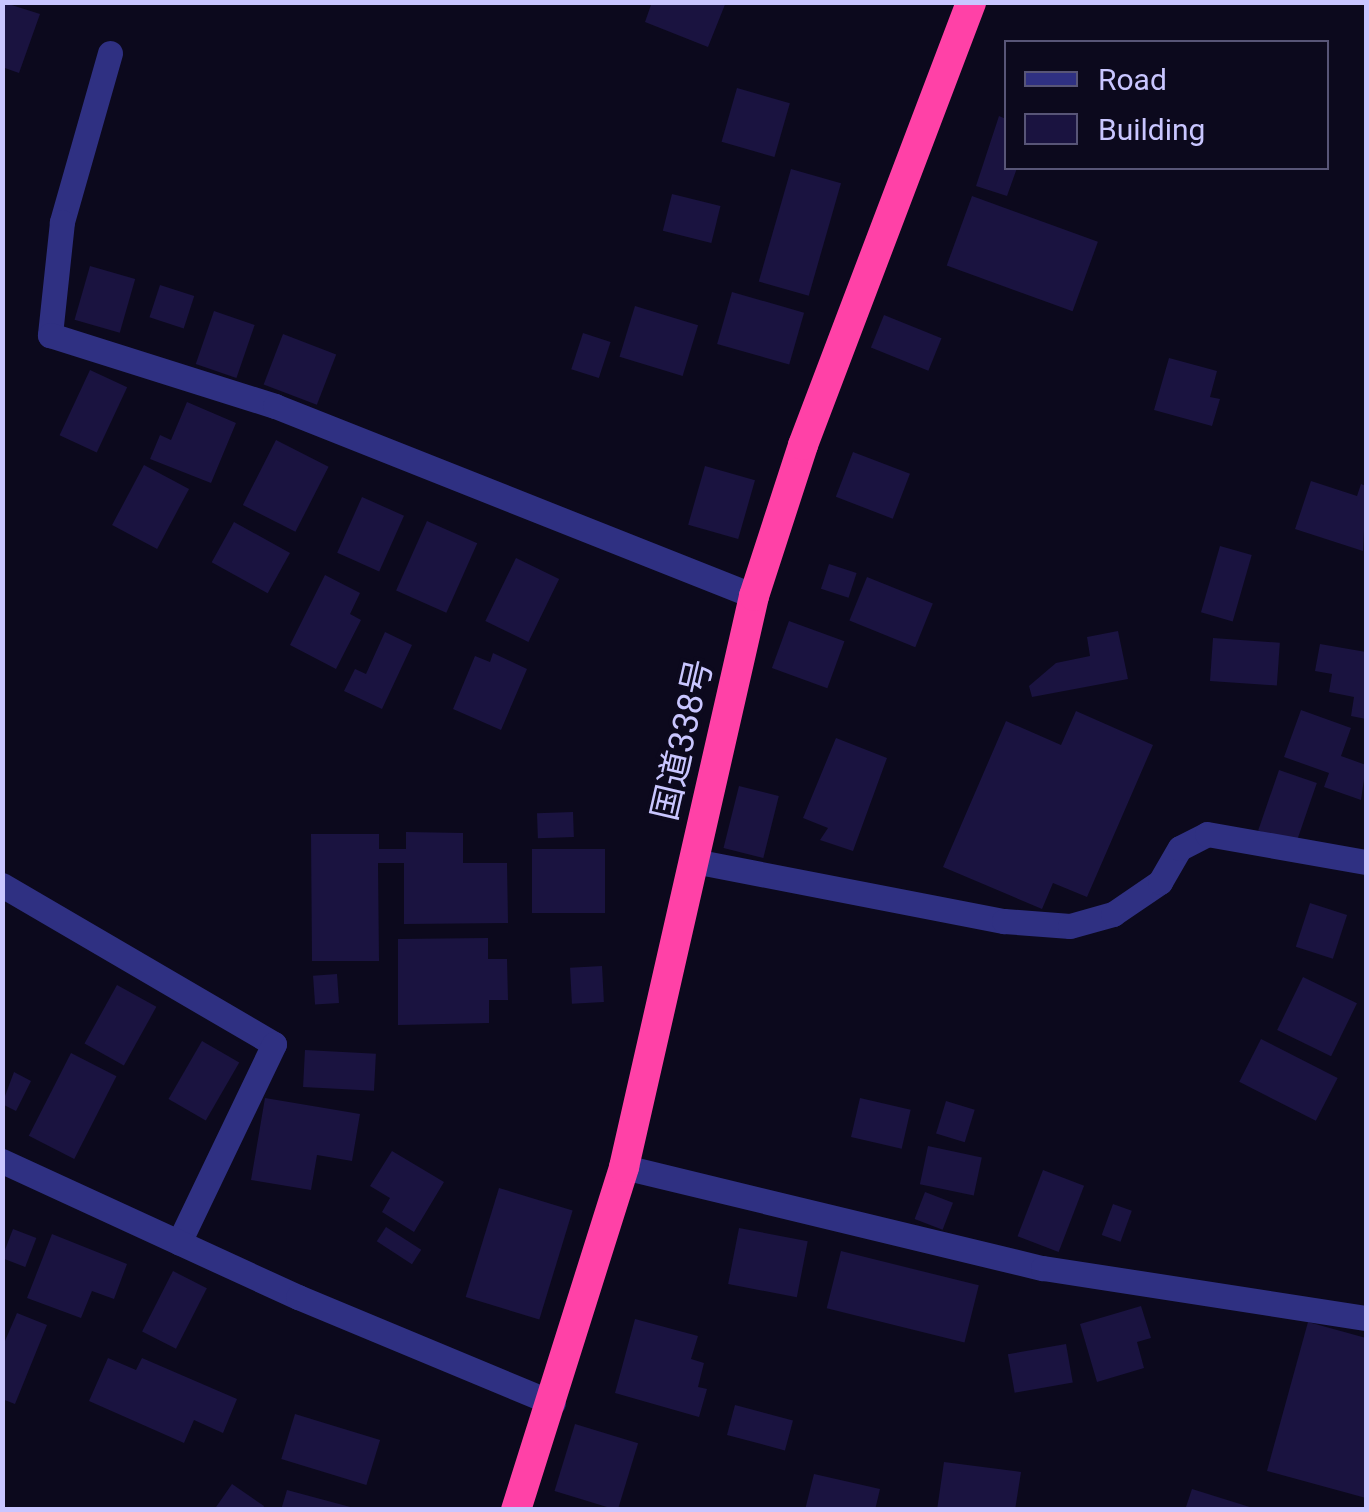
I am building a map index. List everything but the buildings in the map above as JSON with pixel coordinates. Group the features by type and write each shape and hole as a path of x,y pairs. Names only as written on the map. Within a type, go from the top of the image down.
{"highway":[{"name":"国道338号","path":"516,1510 553,1403 624,1166 754,596 803,444 971,2"}],"street":[{"path":"110,52 62,222 50,335 275,406 754,596"},
{"path":"694,861 1004,920 1070,926 1113,914 1160,882 1180,848 1207,834 1366,862"},
{"path":"2,885 274,1044 179,1242"},
{"path":"2,1161 553,1403"},
{"path":"624,1166 1043,1268 1366,1318"}]}
